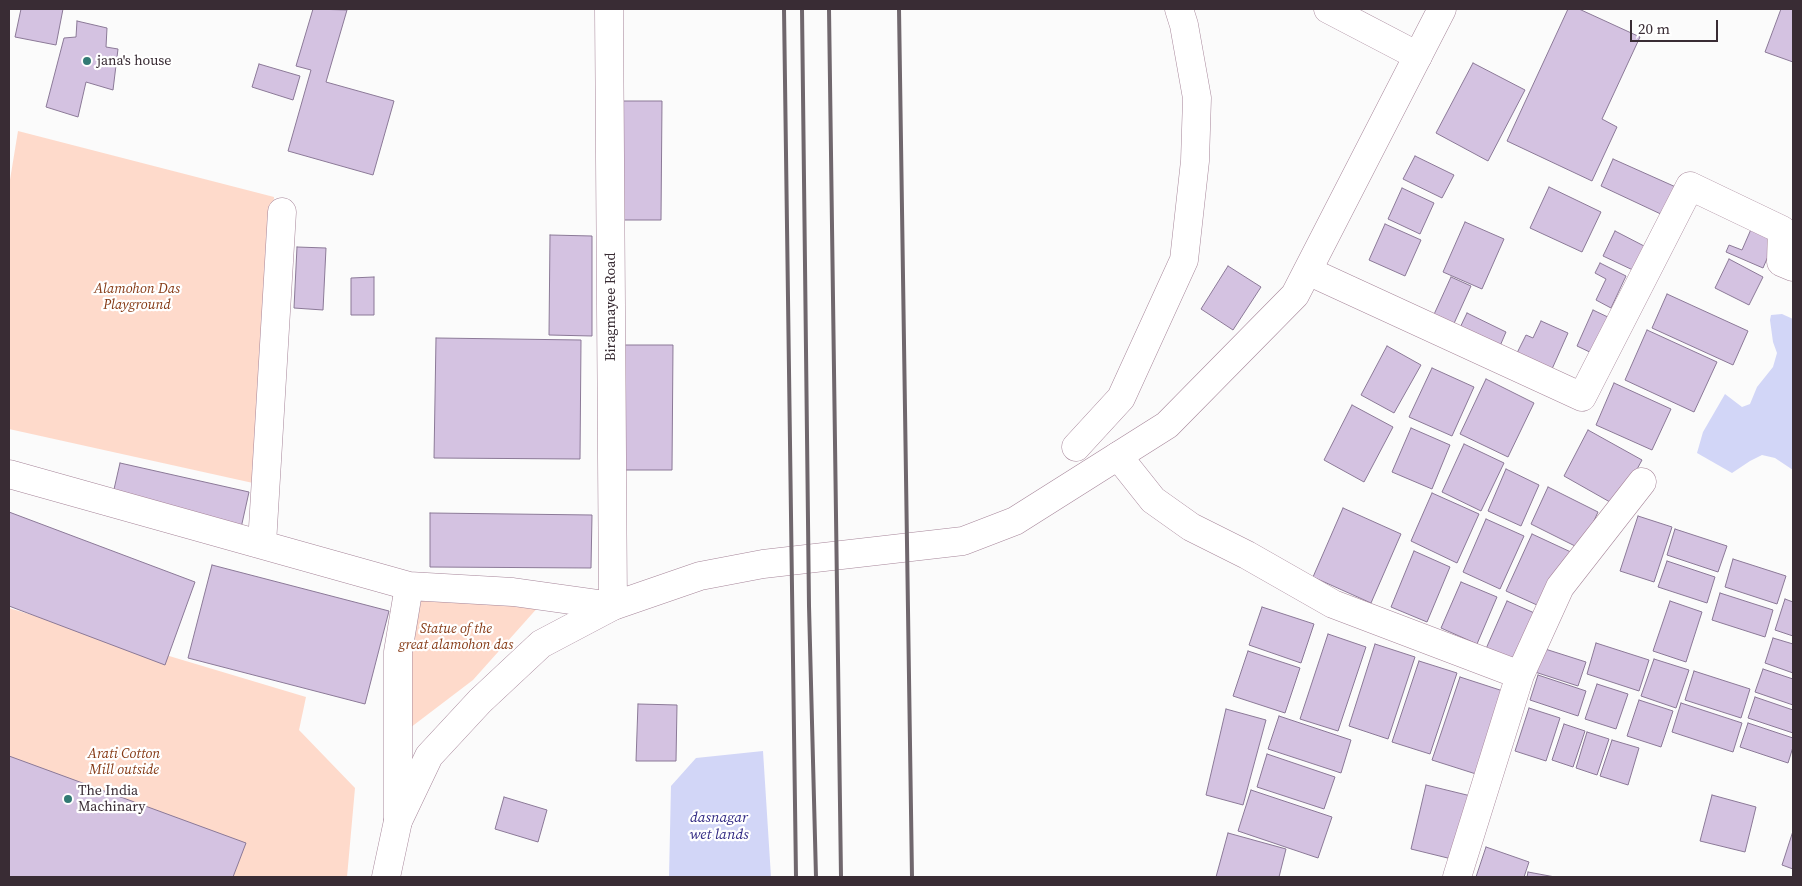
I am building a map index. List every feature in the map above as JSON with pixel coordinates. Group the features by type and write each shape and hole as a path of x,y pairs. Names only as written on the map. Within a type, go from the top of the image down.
{"street":[{"name":"Biragmayee Road","path":"609,9 613,606"},
{"path":"1076,447 1121,398 1184,260 1195,161 1197,98 1184,25 1178,9"},
{"path":"1328,9 1418,56"},
{"path":"398,821 429,756 480,700 541,644 613,606 709,574 763,564 963,540 1015,521 1167,425 1295,295 1440,10"},
{"path":"1308,271 1582,397 1690,186 1782,230 1781,262 1793,267"},
{"path":"262,544 282,212"},
{"path":"1118,456 1154,500 1191,528 1247,555 1332,604 1520,675"},
{"path":"9,474 409,586 513,592 613,606"},
{"path":"1457,877 1520,675 1560,587 1642,482"},
{"path":"386,877 398,821 398,652 409,586"}],"green space":[{"name":"Alamohon Das Playground","path":"18,131 274,197 253,483 9,429 9,186"},
{"name":"Statue of the great alamohon das","path":"422,596 540,605 473,680 402,734 411,653"},
{"name":"Arati Cotton Mill outside","path":"9,608 306,697 299,730 355,788 347,877 9,877"}],"water":[{"path":"1782,314 1793,319 1793,470 1775,458 1762,455 1732,473 1697,453 1703,432 1725,394 1742,407 1750,404 1757,387 1773,367 1777,353 1773,342 1771,315"},
{"name":"dasnagar wet lands","path":"763,751 771,877 669,877 671,786 696,758"}],"building":[{"path":"21,9 63,9 56,45 15,37"},
{"path":"313,9 347,10 326,82 394,101 373,175 288,151 311,70 296,66"},
{"path":"1568,9 1579,9 1640,37 1602,119 1617,127 1592,181 1507,141"},
{"path":"1781,9 1793,9 1793,62 1765,52"},
{"name":"jana's house","path":"77,21 107,28 106,47 118,49 113,90 86,82 78,117 46,107 64,38 76,37"},
{"path":"1473,63 1525,90 1488,161 1436,133"},
{"path":"259,64 300,76 293,100 252,87"},
{"path":"622,101 662,101 661,220 621,220"},
{"path":"1415,156 1454,175 1442,198 1403,179"},
{"path":"1613,159 1678,188 1665,216 1601,186"},
{"path":"1549,187 1601,212 1582,252 1530,228"},
{"path":"1402,188 1434,203 1420,234 1388,219"},
{"path":"1465,222 1504,239 1482,289 1443,272"},
{"path":"1385,224 1421,240 1405,276 1369,260"},
{"path":"1752,227 1776,238 1763,268 1726,252 1729,245 1742,250"},
{"path":"1615,231 1646,247 1635,271 1603,256"},
{"path":"550,235 592,236 592,336 549,335"},
{"path":"297,247 326,248 323,310 294,308"},
{"path":"1729,259 1763,277 1749,305 1715,288"},
{"path":"1600,263 1626,276 1611,308 1596,300 1606,279 1595,273"},
{"path":"1228,266 1261,287 1233,330 1201,309"},
{"path":"374,277 374,315 351,315 351,278"},
{"path":"1451,277 1471,286 1451,330 1431,321"},
{"path":"1667,294 1748,331 1733,365 1652,328"},
{"path":"1593,310 1612,319 1596,355 1577,346"},
{"path":"1467,313 1506,332 1497,353 1457,334"},
{"path":"1541,321 1568,333 1552,369 1517,353 1526,335 1533,338"},
{"path":"1647,330 1717,362 1694,412 1625,380"},
{"path":"436,338 581,340 580,459 434,458"},
{"path":"622,345 673,345 672,470 621,470"},
{"path":"1387,346 1421,365 1394,413 1361,395"},
{"path":"1432,368 1474,387 1452,436 1409,417"},
{"path":"1486,379 1534,403 1508,457 1460,434"},
{"path":"1614,383 1671,409 1652,450 1596,425"},
{"path":"1352,405 1393,427 1364,482 1324,460"},
{"path":"1411,428 1450,445 1432,489 1392,472"},
{"path":"1588,430 1642,460 1617,506 1564,476"},
{"path":"1464,444 1504,463 1481,511 1442,492"},
{"path":"120,463 249,492 241,528 112,498"},
{"path":"1506,469 1539,485 1521,526 1488,511"},
{"path":"1548,487 1598,512 1581,549 1531,524"},
{"path":"1432,493 1479,514 1457,563 1411,541"},
{"path":"1343,508 1401,534 1371,603 1313,577"},
{"path":"9,512 195,582 165,665 9,606"},
{"path":"430,513 592,515 591,568 430,567"},
{"path":"1638,516 1672,527 1654,582 1620,571"},
{"path":"1486,519 1524,536 1500,589 1463,572"},
{"path":"1675,529 1727,546 1718,572 1667,555"},
{"path":"1532,534 1573,553 1548,610 1506,591"},
{"path":"1414,551 1450,567 1427,622 1391,607"},
{"path":"1733,559 1786,576 1777,604 1725,587"},
{"path":"1667,561 1715,577 1707,603 1658,587"},
{"path":"212,565 389,611 365,704 188,658"},
{"path":"1461,582 1497,597 1477,644 1441,628"},
{"path":"1720,593 1773,610 1765,637 1712,620"},
{"path":"1785,599 1793,602 1793,636 1775,630"},
{"path":"1507,601 1539,615 1516,666 1485,651"},
{"path":"1670,601 1702,612 1686,662 1653,651"},
{"path":"1262,607 1314,624 1301,663 1249,645"},
{"path":"1328,634 1366,647 1338,731 1300,719"},
{"path":"1773,638 1793,644 1793,673 1765,663"},
{"path":"1596,643 1649,660 1639,691 1587,674"},
{"path":"1375,644 1415,657 1388,739 1349,726"},
{"path":"1542,648 1586,662 1578,686 1535,672"},
{"path":"1248,651 1300,668 1285,713 1233,696"},
{"path":"1654,659 1689,670 1676,708 1641,696"},
{"path":"1419,661 1457,673 1430,754 1392,742"},
{"path":"1763,669 1793,679 1793,705 1755,692"},
{"path":"1694,671 1750,689 1741,718 1685,700"},
{"path":"1538,675 1586,691 1578,716 1530,700"},
{"path":"1460,677 1503,691 1476,774 1432,760"},
{"path":"1597,684 1628,694 1616,729 1585,719"},
{"path":"1755,697 1793,710 1793,733 1748,718"},
{"path":"1639,700 1673,711 1661,747 1627,736"},
{"path":"1681,703 1742,723 1733,752 1672,732"},
{"path":"638,704 677,705 676,761 636,761"},
{"path":"1529,708 1560,718 1546,761 1515,751"},
{"path":"1226,709 1266,720 1243,805 1206,795"},
{"path":"1279,716 1351,740 1341,773 1268,749"},
{"path":"1748,723 1793,738 1793,747 1788,763 1740,747"},
{"path":"1564,724 1585,731 1573,767 1552,760"},
{"path":"1587,732 1609,739 1597,775 1576,768"},
{"path":"1612,740 1639,748 1628,785 1600,776"},
{"path":"1267,754 1335,777 1324,809 1257,787"},
{"name":"The India Machinary","path":"9,756 246,843 233,877 9,877"},
{"path":"1426,785 1475,797 1460,861 1411,849"},
{"path":"1251,790 1332,817 1318,858 1238,831"},
{"path":"1712,795 1756,807 1745,852 1700,841"},
{"path":"504,797 547,810 538,842 495,829"},
{"path":"1793,831 1793,869 1782,865"},
{"path":"1228,833 1286,849 1279,877 1216,877"},
{"path":"1486,847 1529,862 1524,877 1476,877"},
{"path":"1528,872 1555,877 1527,877"}],"railway":[{"path":"784,9 796,877"},
{"path":"802,9 809,606 816,877"},
{"path":"829,9 841,877"},
{"path":"899,9 912,877"}],"place":[{"name":"jana's house","path":"87,61"},
{"name":"The India Machinary","path":"68,799"}]}
